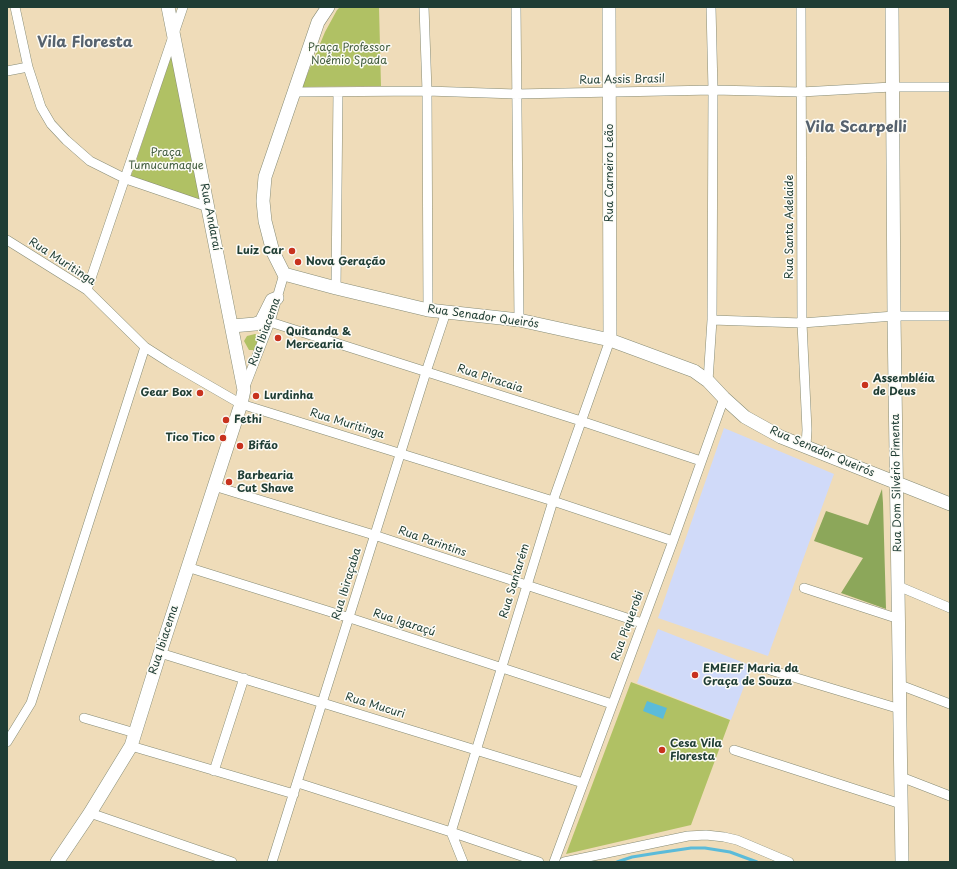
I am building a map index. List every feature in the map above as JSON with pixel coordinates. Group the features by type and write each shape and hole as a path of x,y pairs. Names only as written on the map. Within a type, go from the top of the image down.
{"street":[{"path":"15,7 28,67 41,107 51,124 66,140 90,161 126,179 208,208"},
{"name":"Rua Andaraí","path":"168,7 244,390 241,404"},
{"path":"87,290 126,179 183,7"},
{"path":"284,274 273,252 265,221 263,201 265,177 318,22 328,7"},
{"path":"424,7 427,91 428,310"},
{"path":"516,7 519,320"},
{"name":"Rua Carneiro Leão","path":"609,7 610,340"},
{"path":"708,380 712,320 713,90 711,7"},
{"name":"Rua Santa Adelaide","path":"801,7 802,323 807,430 806,446"},
{"name":"Rua Dom Silvério Pimenta","path":"892,7 894,316 902,862"},
{"path":"7,71 28,67"},
{"name":"Rua Assis Brasil","path":"294,92 427,91 516,94 713,90 801,92 892,87 950,87"},
{"path":"336,288 338,92"},
{"name":"Rua Muritinga","path":"7,240 87,290 145,347 241,404 673,540"},
{"name":"Rua Senador Queirós","path":"284,274 428,310 519,320 610,340 694,371 708,380 724,398 745,416 781,437 950,504"},
{"name":"Rua Ibiacema","path":"244,390 270,322 284,274"},
{"path":"232,326 256,324 261,322 272,300 277,298"},
{"name":"Rua Ibiraçaba","path":"272,862 350,618 374,535 446,312"},
{"path":"712,320 802,323 894,316 950,316"},
{"name":"Rua Piracaia","path":"270,322 581,421 701,461"},
{"name":"Rua Santarém","path":"451,832 553,501 610,340"},
{"path":"7,742 31,703 145,347"},
{"name":"Rua Piquerobi","path":"554,862 724,398"},
{"name":"Rua Ibiacema","path":"57,862 90,813 131,746 241,404"},
{"name":"Rua Parintins","path":"214,486 374,535 642,623"},
{"name":"Rua Igaraçú","path":"188,568 350,618 612,704"},
{"path":"898,586 950,608"},
{"path":"804,588 899,619"},
{"name":"Rua Mucuri","path":"160,653 583,783"},
{"path":"770,670 900,709"},
{"path":"214,771 244,678"},
{"path":"900,685 950,704"},
{"path":"84,718 135,733"},
{"path":"131,746 294,794"},
{"path":"734,750 901,804"},
{"path":"901,777 950,796"},
{"path":"298,783 451,832 538,862"},
{"path":"90,813 232,862"},
{"path":"451,832 463,862"},
{"path":"564,862 688,836 706,835 737,840 789,862"}],"shaded area":[{"path":"724,428 834,474 768,656 658,618"},
{"name":"EMEIEF Maria da Graça de Souza","path":"658,629 752,666 731,720 637,683"}],"green space":[{"name":"Praça Professor Noêmio Spada","path":"340,7 379,7 381,86 302,87 325,32"},
{"name":"Praça Tumucumaque","path":"174,47 202,201 131,176"},
{"path":"255,334 259,336 261,341 255,350 249,350 244,341 247,336"},
{"path":"882,489 886,609 841,593 863,558 814,541 826,511 868,525"},
{"name":"Cesa Vila Floresta","path":"631,682 730,720 691,825 566,854"}],"water":[{"path":"647,701 667,708 663,719 643,711"}],"waterway":[{"path":"617,862 632,857 691,848 705,848 730,852 757,862"}],"place":[{"name":"Luiz Car","path":"292,251"},
{"name":"Nova Geração","path":"298,262"},
{"name":"Quitanda & Mercearia","path":"278,338"},
{"name":"Assembléia de Deus","path":"865,385"},
{"name":"Gear Box","path":"200,393"},
{"name":"Lurdinha","path":"256,396"},
{"name":"Fethi","path":"226,420"},
{"name":"Tico Tico","path":"223,438"},
{"name":"Bifão","path":"240,446"},
{"name":"Barbearia Cut Shave","path":"229,482"},
{"name":"EMEIEF Maria da Graça de Souza","path":"695,675"},
{"name":"Cesa Vila Floresta","path":"662,750"}],"district":[{"name":"Vila Floresta","path":"85,43"},
{"name":"Vila Scarpelli","path":"856,128"}]}
